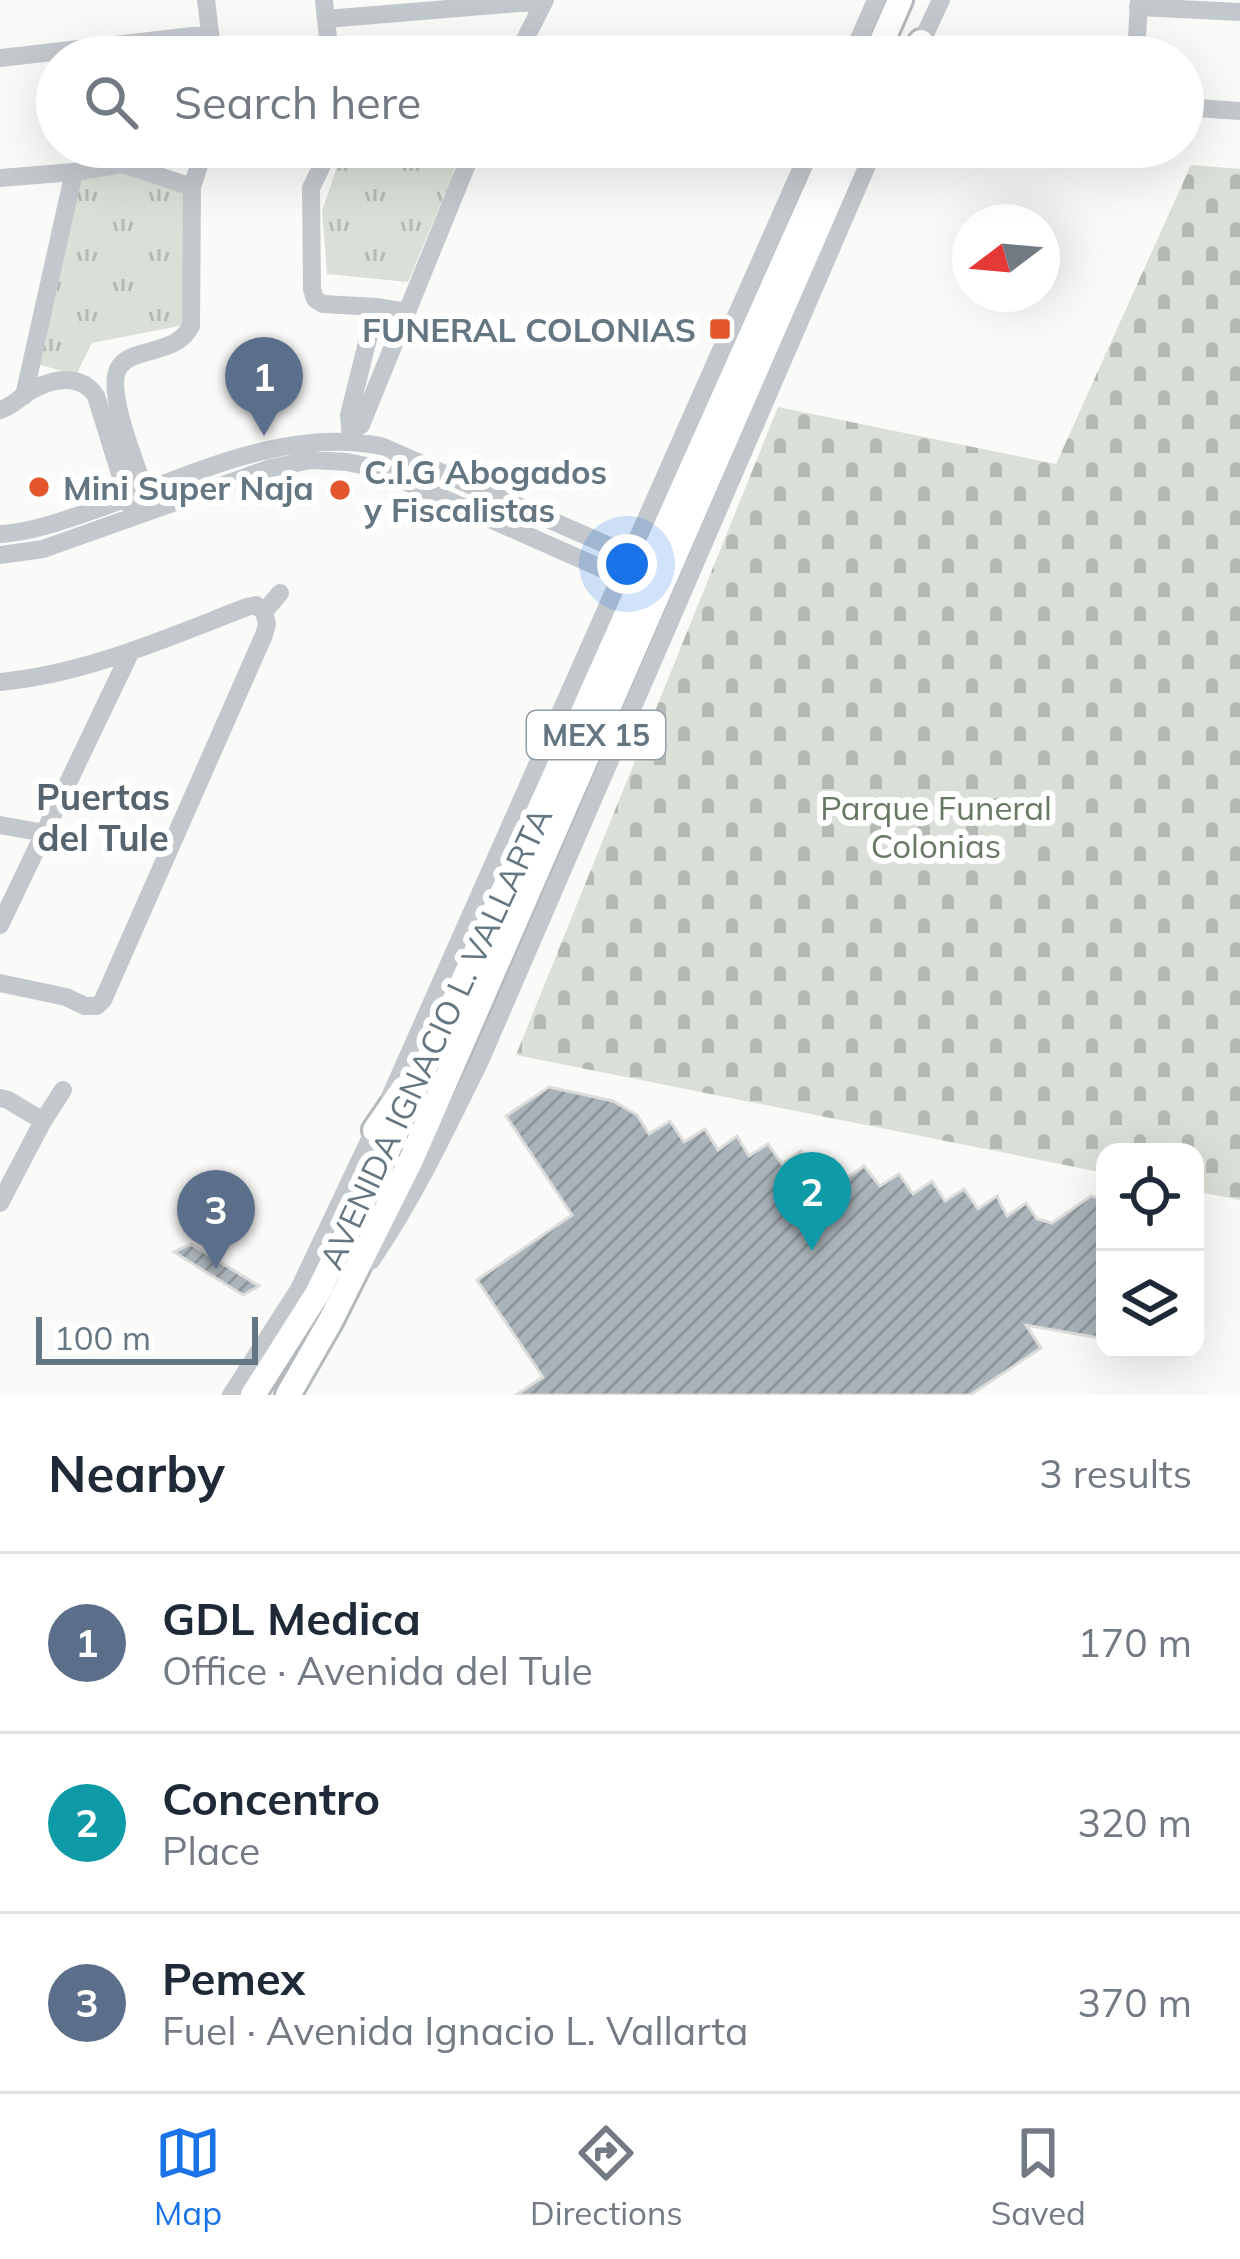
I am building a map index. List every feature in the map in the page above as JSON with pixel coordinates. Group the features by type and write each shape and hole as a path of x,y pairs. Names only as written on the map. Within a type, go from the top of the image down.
{"highway":[{"path":"884,36 900,0"},
{"path":"901,36 917,0"},
{"path":"811,202 819,168"},
{"name":"AVENIDA IGNACIO L. VALLARTA","path":"253,1395 317,1294 386,1154 826,168"},
{"name":"AVENIDA IGNACIO L. VALLARTA","path":"288,1395 411,1160 844,168"},
{"path":"375,1130 437,1041"}],"street":[{"path":"192,36 210,34 206,0"},
{"path":"860,36 876,0"},
{"path":"923,36 941,0"},
{"path":"325,10 545,1 528,36"},
{"path":"1137,36 1138,3 1240,12"},
{"path":"0,58 36,54"},
{"path":"1204,108 1240,111"},
{"path":"0,178 98,168"},
{"path":"135,168 192,187"},
{"path":"139,504 106,393 121,364 178,343 191,326 192,187 198,168"},
{"path":"321,168 311,188 315,298 323,304 406,312"},
{"path":"347,462 349,415 394,343 465,168"},
{"name":"AVENIDA IGNACIO L. VALLARTA","path":"231,1395 299,1289 375,1130 803,168"},
{"path":"331,1320 398,1222 480,1061 866,168"},
{"path":"24,396 74,172"},
{"path":"367,383 368,337 376,307"},
{"path":"368,337 394,343"},
{"path":"0,410 33,389 60,381 80,380 106,393"},
{"path":"0,555 43,549 278,447 351,436 630,556"},
{"path":"0,534 139,504 271,468 311,460 347,462 375,468 620,578"},
{"path":"264,612 280,592"},
{"path":"0,682 97,663 256,605 267,624 104,1000 97,1006 85,1006 66,997 0,983"},
{"path":"0,926 131,651"},
{"path":"0,825 45,833"},
{"path":"0,1203 63,1090"},
{"path":"0,1098 43,1121"}],"green space":[{"path":"337,168 454,168 408,282 327,274 322,211"},
{"name":"Parque Funeral Colonias","path":"1190,168 1240,169 1240,1200 1204,1193 1204,1143 1096,1143 1096,1171 516,1055 778,407 1056,464"},
{"path":"119,170 187,190 184,325 92,343 76,375 34,363 77,177"}],"building":[{"path":"549,1087 613,1101 637,1115 649,1134 670,1121 684,1142 705,1129 718,1150 737,1136 749,1156 768,1144 782,1164 801,1151 815,1172 833,1159 845,1179 864,1166 880,1186 899,1174 913,1194 932,1181 945,1201 964,1189 978,1209 997,1196 1007,1216 1026,1203 1037,1219 1052,1223 1096,1197 1096,1337 1026,1325 1041,1348 970,1395 516,1395 543,1377 477,1280 572,1215 506,1116"},
{"path":"191,1244 259,1286 243,1295 174,1252"}],"place":[{"name":"FUNERAL COLONIAS","path":"720,329"},
{"name":"GDL Medica","path":"264,436"},
{"name":"Mini Super Naja","path":"39,487"},
{"name":"C.I.G Abogados y Fiscalistas","path":"340,490"},
{"name":"Concentro","path":"812,1251"},
{"name":"Pemex","path":"216,1269"}],"district":[{"name":"Puertas del Tule","path":"103,816"}]}
